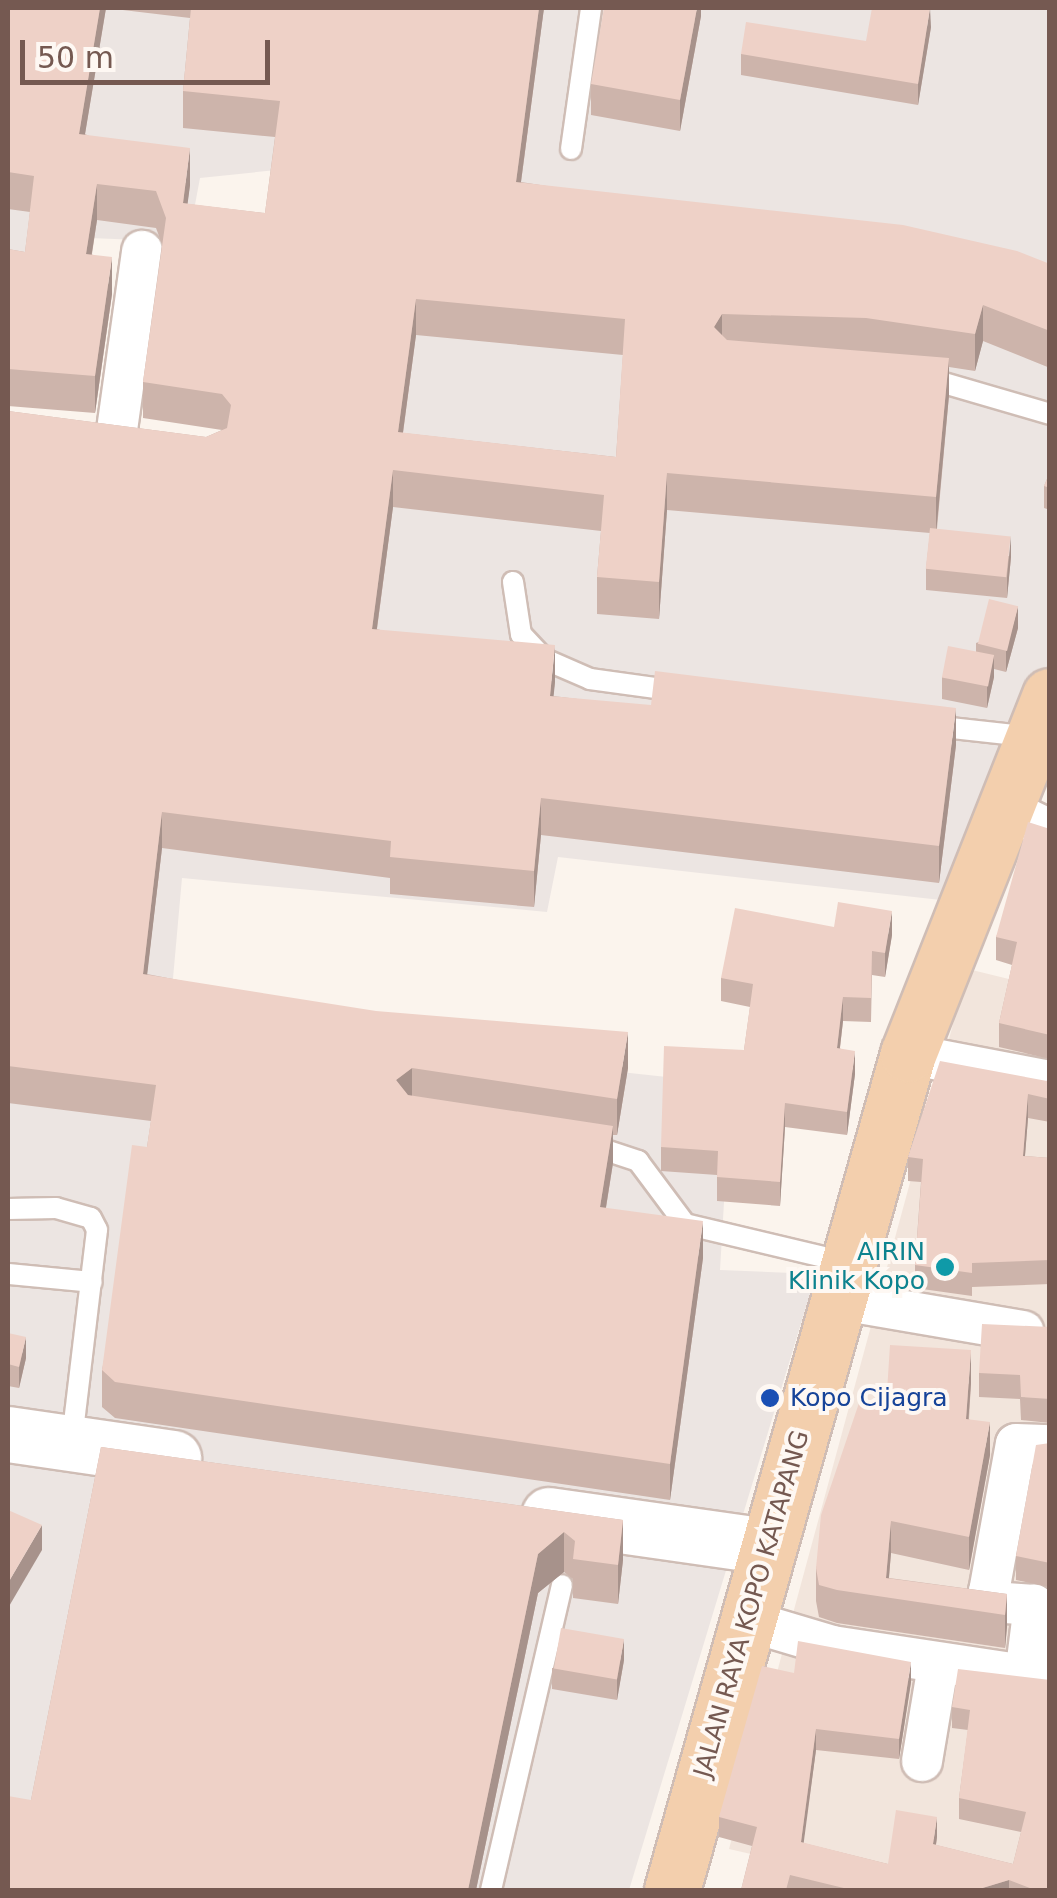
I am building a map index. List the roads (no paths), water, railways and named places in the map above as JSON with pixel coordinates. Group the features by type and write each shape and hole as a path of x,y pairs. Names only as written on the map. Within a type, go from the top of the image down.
{"main road":[{"name":"JALAN RAYA KOPO KATAPANG","path":"672,1890 745,1620 846,1282 908,1054 1027,819 1044,723"}],"street":[{"path":"66,433 134,440 142,251"},
{"path":"908,1054 1050,1081"},
{"path":"846,1282 1024,1331"},
{"path":"8,1434 222,1464"},
{"path":"745,1620 938,1666 1037,1678 1034,1604 995,1602 989,1592 1016,1444 1050,1445"},
{"path":"504,1507 766,1546"},
{"path":"922,1761 938,1666"}],"lane":[{"path":"571,148 591,8"},
{"path":"902,374 975,386 1050,414"},
{"path":"512,582 522,634 544,659 590,679 705,694"},
{"path":"916,724 1044,723"},
{"path":"564,1142 638,1161 684,1224 846,1282"},
{"path":"8,1209 56,1208 94,1220 92,1282 72,1443"},
{"path":"8,1274 92,1282"},
{"path":"491,1890 562,1585"}],"place":[{"name":"AIRIN Klinik Kopo","path":"945,1267"},
{"name":"Kopo Cijagra","path":"770,1398"}]}
